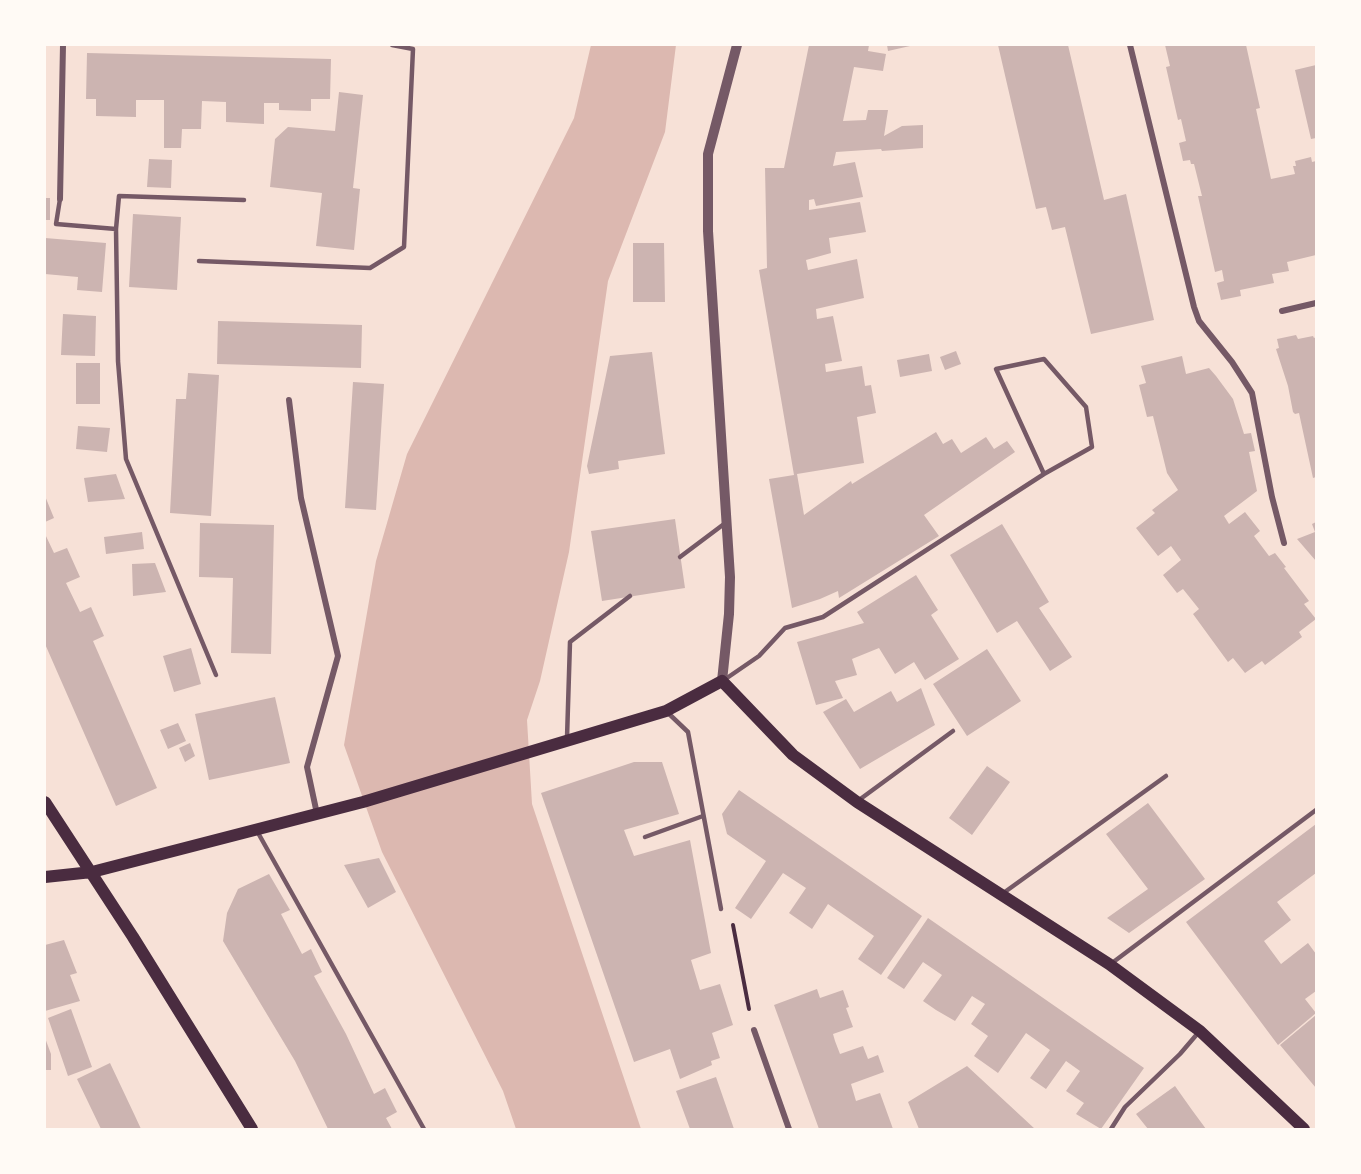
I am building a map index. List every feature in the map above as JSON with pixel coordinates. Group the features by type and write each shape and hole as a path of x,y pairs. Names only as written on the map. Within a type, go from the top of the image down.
{"main road":[{"path":"45,877 92,873 363,801 666,711 722,681 792,755 857,802 1109,964 1200,1031 1304,1129"},
{"path":"45,802 252,1129"}],"street":[{"path":"60,199 63,45"},
{"path":"722,681 729,614 730,577 708,231 708,154 737,45"},
{"path":"1130,45 1199,321 1232,362 1252,393 1272,497 1284,543"},
{"path":"1282,311 1316,303"},
{"path":"289,400 301,498 338,656 307,767 317,814"},
{"path":"754,1030 789,1129"}],"lane":[{"path":"199,261 370,268 404,247 413,49 392,45"},
{"path":"216,675 126,459 118,361 116,229 119,196 244,200"},
{"path":"60,199 56,224 116,229"},
{"path":"722,681 759,656 784,628 823,617 1044,474 1092,447 1086,407 1044,359 996,369 1044,474"},
{"path":"680,556 726,522"},
{"path":"567,741 570,642 630,596"},
{"path":"666,711 688,732 721,909"},
{"path":"857,802 952,731"},
{"path":"1002,894 1166,776"},
{"path":"1109,964 1316,810"},
{"path":"645,837 703,816"},
{"path":"257,831 424,1129"},
{"path":"1111,1129 1125,1107 1180,1054 1200,1031"}],"shaded area":[{"path":"591,45 676,45 665,132 608,281 569,552 540,681 527,720 532,804 641,1129 516,1129 503,1091 382,852 344,745 376,561 407,454 574,118"}],"building":[{"path":"809,45 869,45 868,51 886,54 883,71 854,67 843,121 866,120 868,110 888,110 884,136 902,126 923,125 923,148 836,152 833,166 855,162 863,197 816,206 814,199 809,200 809,210 860,202 866,232 829,238 831,253 806,260 808,270 857,259 864,298 816,309 817,319 833,316 842,361 825,364 826,372 862,366 865,386 871,385 876,413 857,417 864,463 797,474 804,515 851,481 852,484 936,432 943,444 952,439 961,453 986,437 994,449 1007,441 1015,452 924,515 939,536 839,598 838,591 792,608 769,479 794,475 759,270 767,268 765,168 784,168"},
{"path":"887,45 910,45 910,46 888,51"},
{"path":"998,45 1068,45 1104,200 1126,194 1154,320 1091,334 1065,227 1052,230 1046,207 1036,209"},
{"path":"1165,45 1246,45 1260,108 1256,109 1271,179 1295,174 1293,166 1296,166 1295,161 1311,157 1312,162 1316,161 1316,255 1287,262 1289,271 1272,274 1274,283 1240,290 1241,296 1221,300 1217,283 1224,281 1222,270 1215,272 1198,196 1202,196 1194,164 1191,164 1190,160 1183,161 1179,143 1186,141 1181,119 1178,120 1166,67 1170,66"},
{"path":"87,53 331,59 330,99 311,99 311,111 279,110 279,103 264,103 264,124 226,122 226,102 202,101 201,129 182,129 181,148 164,148 164,100 136,100 136,117 96,116 96,99 86,99"},
{"path":"1316,65 1316,138 1311,139 1295,70"},
{"path":"339,92 363,95 353,188 360,189 354,250 316,246 322,193 270,187 275,139 288,127 335,131"},
{"path":"149,159 172,160 171,188 147,187"},
{"path":"45,198 50,198 50,220 45,220"},
{"path":"133,214 181,217 177,290 129,287"},
{"path":"45,238 106,243 102,292 77,290 78,277 45,274"},
{"path":"633,243 664,243 665,302 633,302"},
{"path":"63,314 96,316 95,356 61,355"},
{"path":"218,321 362,325 361,368 217,364"},
{"path":"1296,335 1298,339 1316,337 1316,477 1313,478 1299,413 1293,412 1288,386 1276,349 1279,348 1277,339"},
{"path":"956,351 961,364 945,370 940,357"},
{"path":"652,352 665,454 618,461 619,469 589,474 587,466 610,356"},
{"path":"929,354 932,371 900,377 897,360"},
{"path":"1182,356 1186,374 1209,368 1233,399 1244,434 1251,433 1255,451 1249,452 1257,491 1224,516 1229,524 1245,512 1260,531 1254,536 1269,556 1275,553 1286,567 1284,568 1309,601 1304,604 1316,619 1299,632 1302,637 1265,665 1262,661 1245,673 1233,658 1228,662 1193,614 1199,609 1183,589 1177,593 1163,575 1181,560 1171,546 1158,556 1136,528 1155,513 1152,510 1178,490 1167,473 1153,416 1147,417 1139,385 1146,383 1141,366"},
{"path":"76,363 100,363 100,404 76,404"},
{"path":"188,373 219,375 211,516 170,513 176,399 186,399"},
{"path":"353,382 384,384 376,510 345,508"},
{"path":"78,426 110,428 107,452 76,449"},
{"path":"116,474 125,499 88,502 84,478"},
{"path":"45,496 54,518 45,522"},
{"path":"675,519 685,588 602,601 591,531"},
{"path":"1316,522 1316,561 1297,539 1315,532 1312,524"},
{"path":"200,523 274,525 271,654 231,653 233,578 199,577"},
{"path":"1002,524 1049,602 1039,608 1072,657 1050,671 1017,621 997,633 950,555"},
{"path":"142,532 144,549 106,554 104,537"},
{"path":"45,534 54,553 67,548 80,577 66,583 80,612 91,607 104,636 93,641 157,788 116,806 45,644"},
{"path":"155,563 166,592 133,596 132,564"},
{"path":"916,575 938,610 931,615 959,659 925,680 914,662 895,674 879,648 852,659 857,675 835,681 843,698 816,705 797,642 864,623 857,612"},
{"path":"191,648 201,684 174,692 163,656"},
{"path":"987,649 1021,701 967,736 933,684"},
{"path":"921,688 935,725 860,769 823,712 846,699 854,712 891,691 897,702"},
{"path":"275,697 290,763 209,780 195,714"},
{"path":"178,723 186,741 168,749 160,730"},
{"path":"190,743 195,756 185,762 179,748"},
{"path":"634,762 662,762 679,814 624,830 634,856 690,840 711,953 691,960 700,990 720,984 733,1025 712,1033 720,1058 711,1061 712,1065 680,1079 670,1049 634,1062 541,793"},
{"path":"987,766 1010,782 972,835 949,818"},
{"path":"739,790 922,916 881,975 858,959 874,936 828,904 812,929 789,913 806,888 783,873 751,919 735,908 766,861 727,834 722,814"},
{"path":"1148,803 1205,879 1129,933 1107,918 1148,889 1106,834"},
{"path":"1316,824 1316,873 1277,902 1291,920 1264,941 1281,964 1308,943 1316,954 1316,991 1305,999 1316,1013 1278,1045 1186,922"},
{"path":"379,858 396,892 368,908 344,865"},
{"path":"269,874 290,910 281,914 302,954 311,949 322,972 314,976 346,1034 374,1094 385,1088 397,1112 386,1118 392,1129 328,1129 295,1061 223,941 227,913 238,889"},
{"path":"928,918 1144,1068 1101,1129 1076,1114 1084,1103 1066,1091 1080,1071 1066,1061 1046,1089 1030,1078 1050,1050 1026,1033 998,1073 974,1056 988,1036 971,1024 985,1004 972,996 955,1021 936,1010 923,1001 942,975 923,962 904,989 887,978"},
{"path":"64,940 77,973 70,975 80,1001 45,1011 45,945"},
{"path":"817,989 820,998 843,990 849,1007 846,1008 853,1027 833,1034 840,1054 863,1046 868,1059 878,1055 884,1072 851,1084 856,1101 880,1093 893,1129 819,1129 774,1005"},
{"path":"71,1009 92,1067 68,1076 48,1018"},
{"path":"1316,1015 1316,1088 1280,1045"},
{"path":"45,1038 51,1054 51,1070 45,1070"},
{"path":"110,1063 141,1129 101,1129 77,1079"},
{"path":"967,1066 1035,1129 919,1129 908,1102"},
{"path":"716,1077 734,1129 690,1129 676,1091"},
{"path":"1175,1086 1206,1129 1148,1129 1136,1114"}]}
